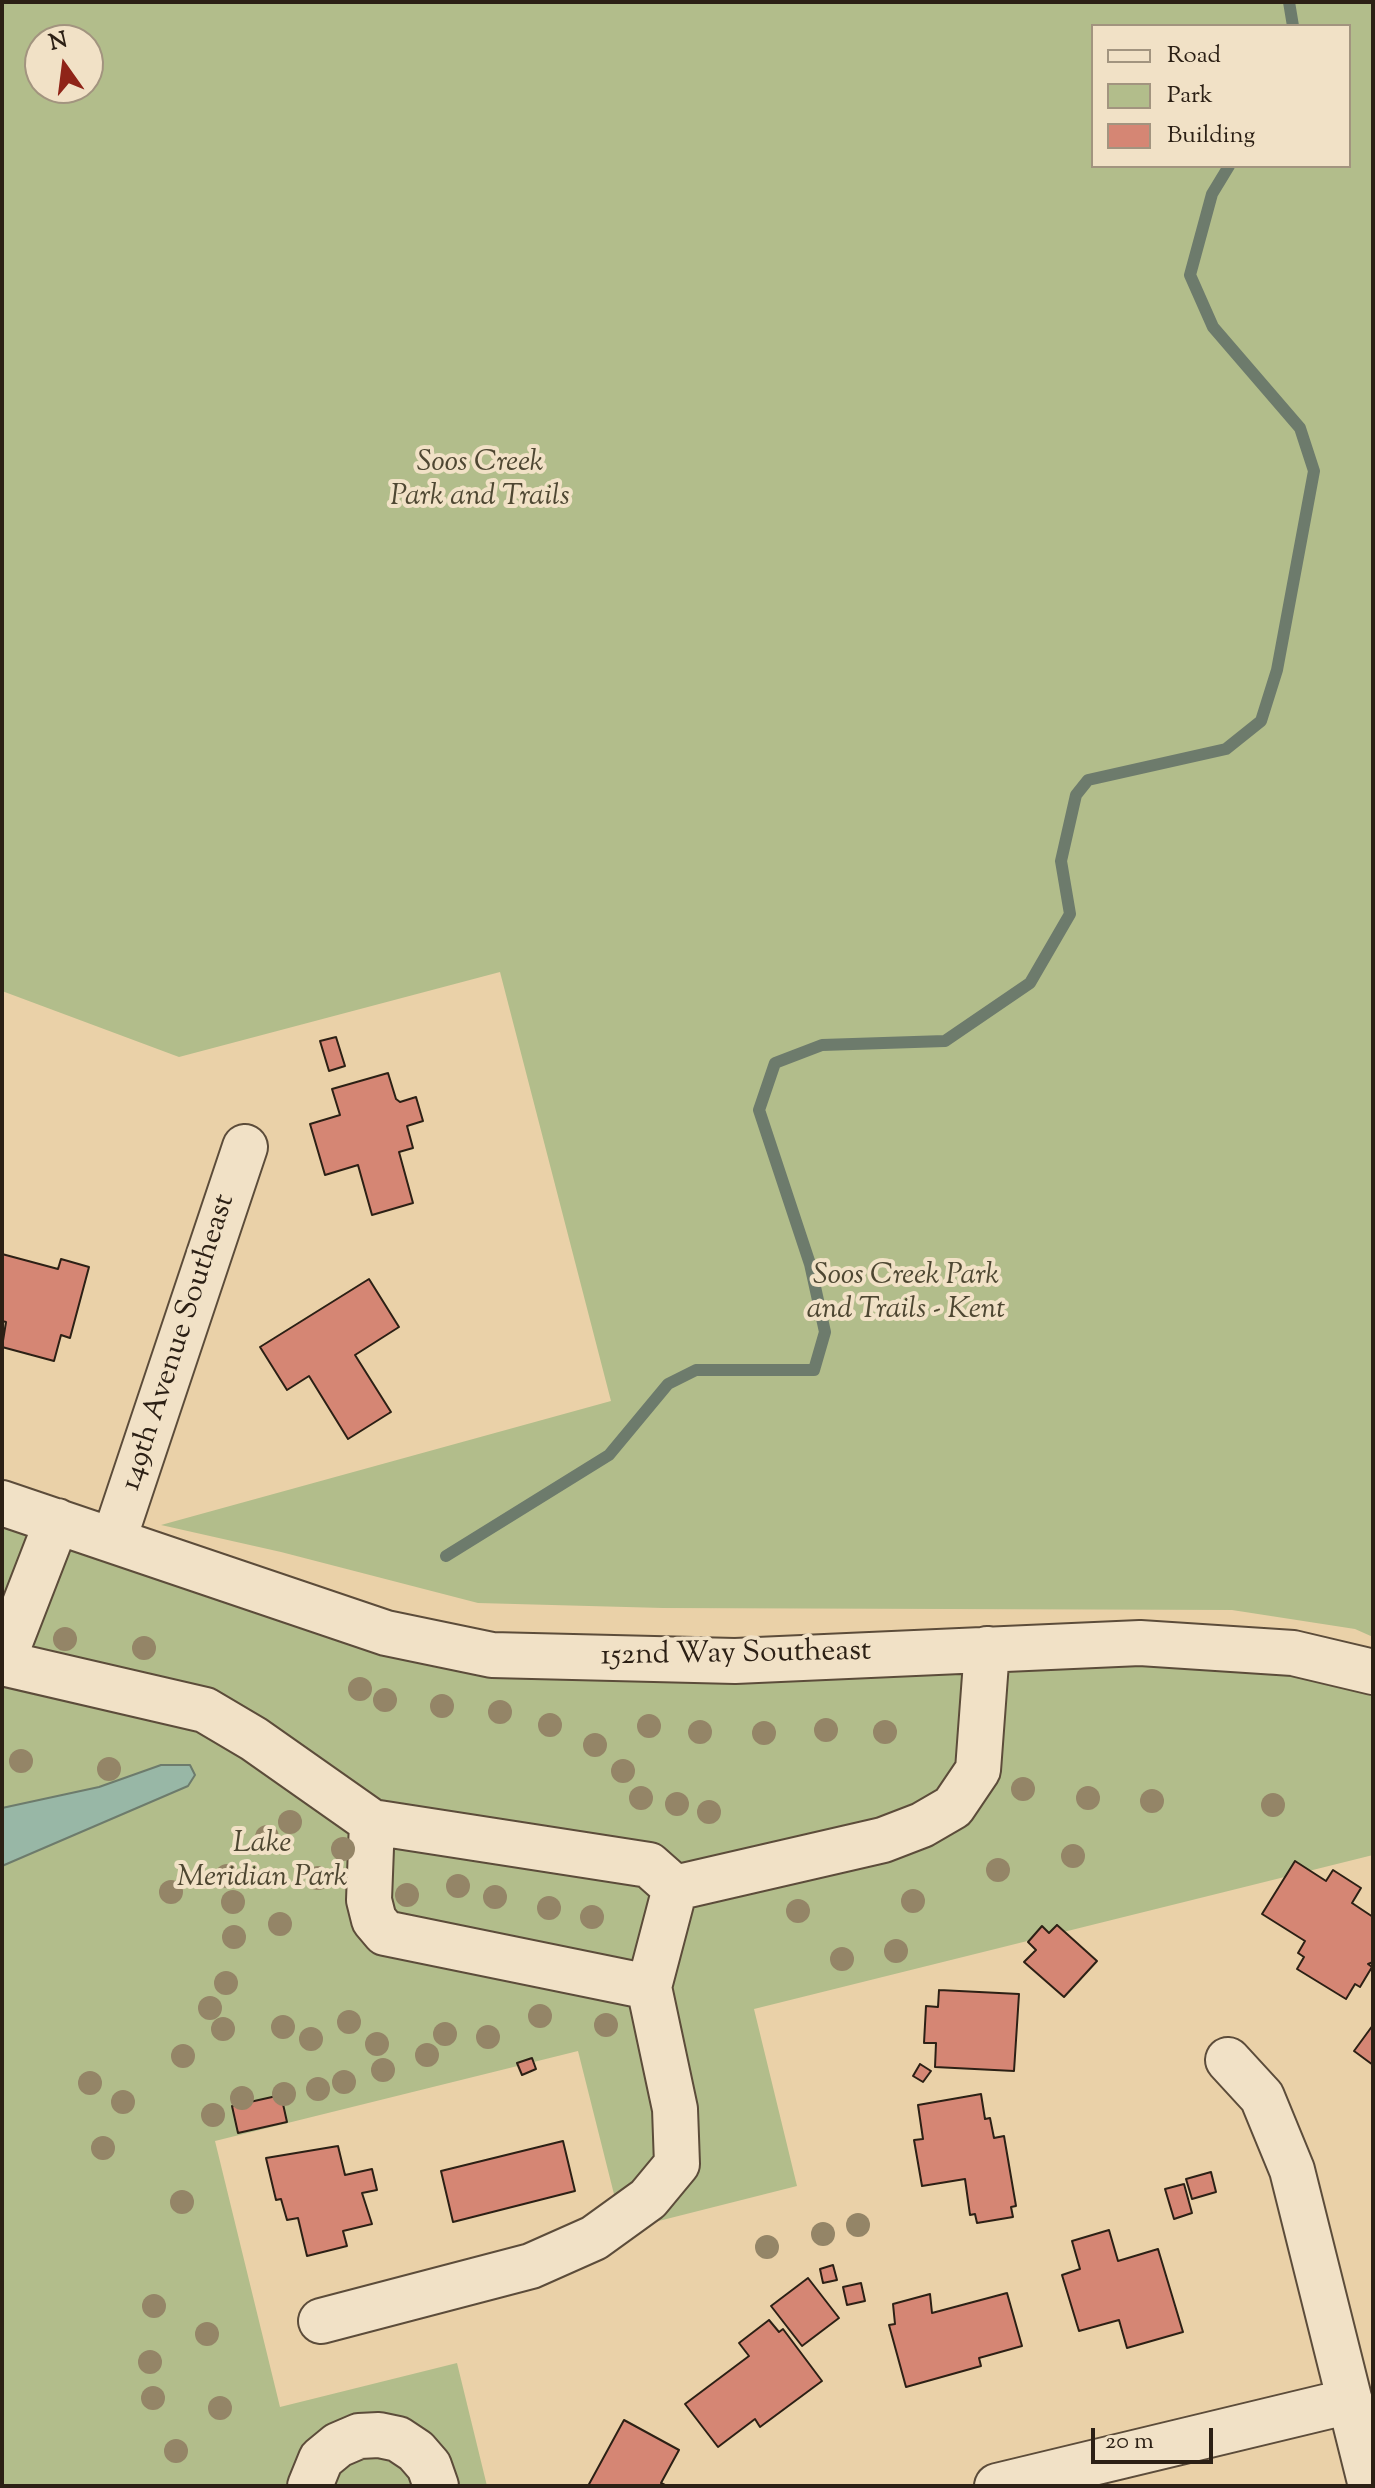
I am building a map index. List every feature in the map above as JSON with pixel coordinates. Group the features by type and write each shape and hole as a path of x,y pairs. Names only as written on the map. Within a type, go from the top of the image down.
{"street":[{"name":"149th Avenue Southeast","path":"114,1539 245,1147"},
{"name":"152nd Way Southeast","path":"2,1503 386,1633 492,1655 735,1661 1140,1643 1214,1645 1293,1653 1373,1672"},
{"path":"57,1521 2,1663 205,1710 254,1739 372,1822 649,1865 675,1888"},
{"path":"675,1888 883,1840 922,1825 953,1807 978,1770 987,1649"},
{"path":"372,1822 369,1900 374,1920 385,1933 649,1987"},
{"path":"321,2321 531,2266 594,2238 648,2199 677,2164 675,2109 649,1987 675,1888"},
{"path":"1228,2060 1262,2097 1279,2131 1304,2210 1371,2486"},
{"path":"997,2486 1350,2401"},
{"path":"310,2486 321,2459 338,2445 359,2436 379,2435 398,2439 416,2451 429,2466 436,2486"}],"green space":[{"name":"Soos Creek Park and Trails","path":"2,2 1373,2 1373,1637 1355,1629 1232,1610 663,1608 478,1603 281,1552 161,1525 611,1401 500,972 179,1057 2,991"},
{"name":"Lake Meridian Park","path":"2,1503 386,1633 1373,1672 1373,1855 754,2009 797,2186 623,2230 578,2051 215,2141 280,2407 457,2363 487,2486 2,2486"}],"shaded area":[{"path":"161,1765 190,1765 195,1775 188,1786 2,1866 2,1808 99,1787"}],"building":[{"path":"336,1037 345,1066 329,1071 320,1041"},
{"path":"388,1073 396,1099 400,1102 416,1097 423,1121 407,1126 413,1148 399,1152 413,1203 372,1215 358,1165 325,1175 310,1124 340,1115 332,1089"},
{"path":"2,1254 58,1269 61,1259 89,1267 70,1338 61,1335 54,1361 2,1347 6,1322 2,1321"},
{"path":"369,1279 399,1327 355,1355 391,1412 348,1439 309,1376 287,1390 260,1347"},
{"path":"1295,1861 1326,1881 1333,1870 1361,1888 1352,1903 1373,1917 1373,1962 1368,1964 1372,1967 1360,1987 1355,1984 1346,1999 1297,1969 1304,1957 1298,1953 1305,1941 1262,1914"},
{"path":"1057,1925 1097,1961 1064,1997 1024,1962 1036,1950 1028,1942 1042,1926 1049,1933"},
{"path":"939,1990 1019,1994 1014,2071 935,2067 936,2043 924,2043 926,2006 938,2007"},
{"path":"1373,2025 1373,2065 1354,2051"},
{"path":"532,2058 536,2069 522,2075 517,2063"},
{"path":"920,2064 931,2071 923,2082 913,2076"},
{"path":"981,2094 985,2119 990,2118 994,2138 1004,2136 1016,2206 1011,2207 1013,2217 977,2223 975,2214 970,2215 965,2179 922,2186 914,2140 923,2139 918,2105"},
{"path":"281,2095 287,2122 238,2133 232,2106"},
{"path":"563,2141 575,2191 453,2222 441,2171"},
{"path":"338,2146 345,2175 372,2169 377,2190 362,2193 372,2224 343,2231 347,2246 307,2256 298,2218 287,2220 281,2199 276,2200 266,2158"},
{"path":"1211,2172 1216,2192 1192,2199 1186,2179"},
{"path":"1184,2184 1192,2213 1174,2219 1165,2189"},
{"path":"1109,2230 1118,2261 1158,2249 1183,2332 1127,2348 1119,2320 1079,2331 1062,2275 1080,2269 1072,2241"},
{"path":"833,2265 837,2280 823,2283 820,2269"},
{"path":"808,2278 839,2318 802,2346 771,2306"},
{"path":"861,2283 865,2301 847,2305 843,2287"},
{"path":"1007,2293 1022,2346 979,2358 981,2366 906,2387 889,2325 895,2324 893,2304 930,2294 932,2313"},
{"path":"769,2320 779,2332 783,2329 822,2381 760,2427 755,2419 718,2447 685,2404 749,2356 739,2343"},
{"path":"624,2420 679,2450 661,2483 667,2486 588,2486"}],"waterway":[{"path":"1289,2 1293,24"},
{"path":"446,1556 609,1455 668,1384 696,1370 814,1370 825,1332 810,1264 759,1110 775,1063 822,1045 945,1041 1030,983 1070,914 1061,861 1076,795 1088,780 1226,749 1261,721 1277,670 1314,471 1300,428 1213,327 1190,275 1212,194 1228,168"}],"park label":[{"name":"Soos Creek Park and Trails - Kent","path":"906,1295"}]}
